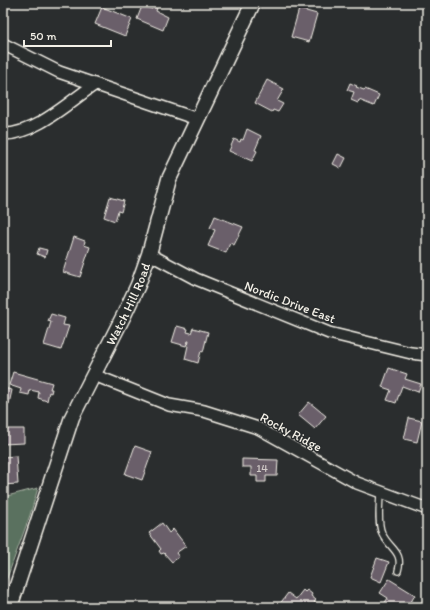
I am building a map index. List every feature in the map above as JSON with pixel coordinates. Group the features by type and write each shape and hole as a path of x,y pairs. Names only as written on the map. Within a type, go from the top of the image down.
{"street":[{"name":"Watch Hill Road","path":"10,607 72,417 130,303 149,254 169,179 253,3"},
{"path":"3,44 59,72 197,119"},
{"path":"3,134 13,134 28,129 64,107 94,84"},
{"name":"Nordic Drive East","path":"149,254 196,279 329,333 410,353 427,355"},
{"name":"Rocky Ridge","path":"94,375 169,405 204,411 258,428 357,484 427,509"}],"lane":[{"path":"380,492 381,532 398,556 400,563 398,571"}],"green space":[{"path":"38,488 30,515 3,589 3,497"}],"building":[{"path":"142,6 152,9 153,6 157,8 156,11 168,17 163,30 137,19"},
{"path":"102,7 132,19 125,36 95,24"},
{"path":"299,9 317,14 309,42 291,37"},
{"path":"267,80 284,89 277,101 283,104 278,112 273,110 272,112 255,103"},
{"path":"350,83 357,86 356,87 379,95 374,106 359,100 358,103 351,100 354,92 347,90"},
{"path":"247,129 261,136 255,150 257,151 252,161 229,151 234,139 240,142 241,139 243,140"},
{"path":"338,154 346,158 341,168 333,164"},
{"path":"110,197 124,201 121,212 118,211 115,221 104,217"},
{"path":"215,216 243,227 234,245 230,243 226,253 208,246 215,230 210,228"},
{"path":"74,237 85,241 84,245 90,247 80,277 63,272"},
{"path":"39,248 47,250 45,257 37,254"},
{"path":"51,314 65,318 63,325 69,326 61,350 44,345 51,322 48,321"},
{"path":"177,326 188,329 187,332 191,333 193,328 208,332 203,352 201,351 198,363 185,359 189,341 186,346 172,342"},
{"path":"389,368 407,374 405,379 421,384 418,392 402,386 396,403 387,400 391,390 382,387"},
{"path":"13,372 52,383 50,389 52,389 51,393 49,392 47,401 38,398 39,392 30,390 29,395 20,393 21,389 9,385"},
{"path":"3,388 12,390 9,404 3,402"},
{"path":"309,402 326,416 315,429 298,415"},
{"path":"3,415 5,429 24,429 24,443 3,444"},
{"path":"409,418 422,421 417,442 404,439"},
{"path":"135,446 152,452 142,480 125,474"},
{"path":"16,456 18,484 3,485 3,457"},
{"path":"242,459 278,460 277,476 266,476 266,482 257,482 257,476 251,476 251,467 242,467"},
{"path":"162,523 169,533 173,529 186,546 176,553 179,557 172,562 164,553 161,554 159,551 161,549 149,533"},
{"path":"377,558 389,562 381,582 370,577"},
{"path":"389,579 415,595 408,607 389,607 384,604 388,598 380,593"},
{"path":"303,590 305,592 307,590 312,594 311,596 316,600 314,602 320,607 281,607 279,605 288,593 296,599"}]}
